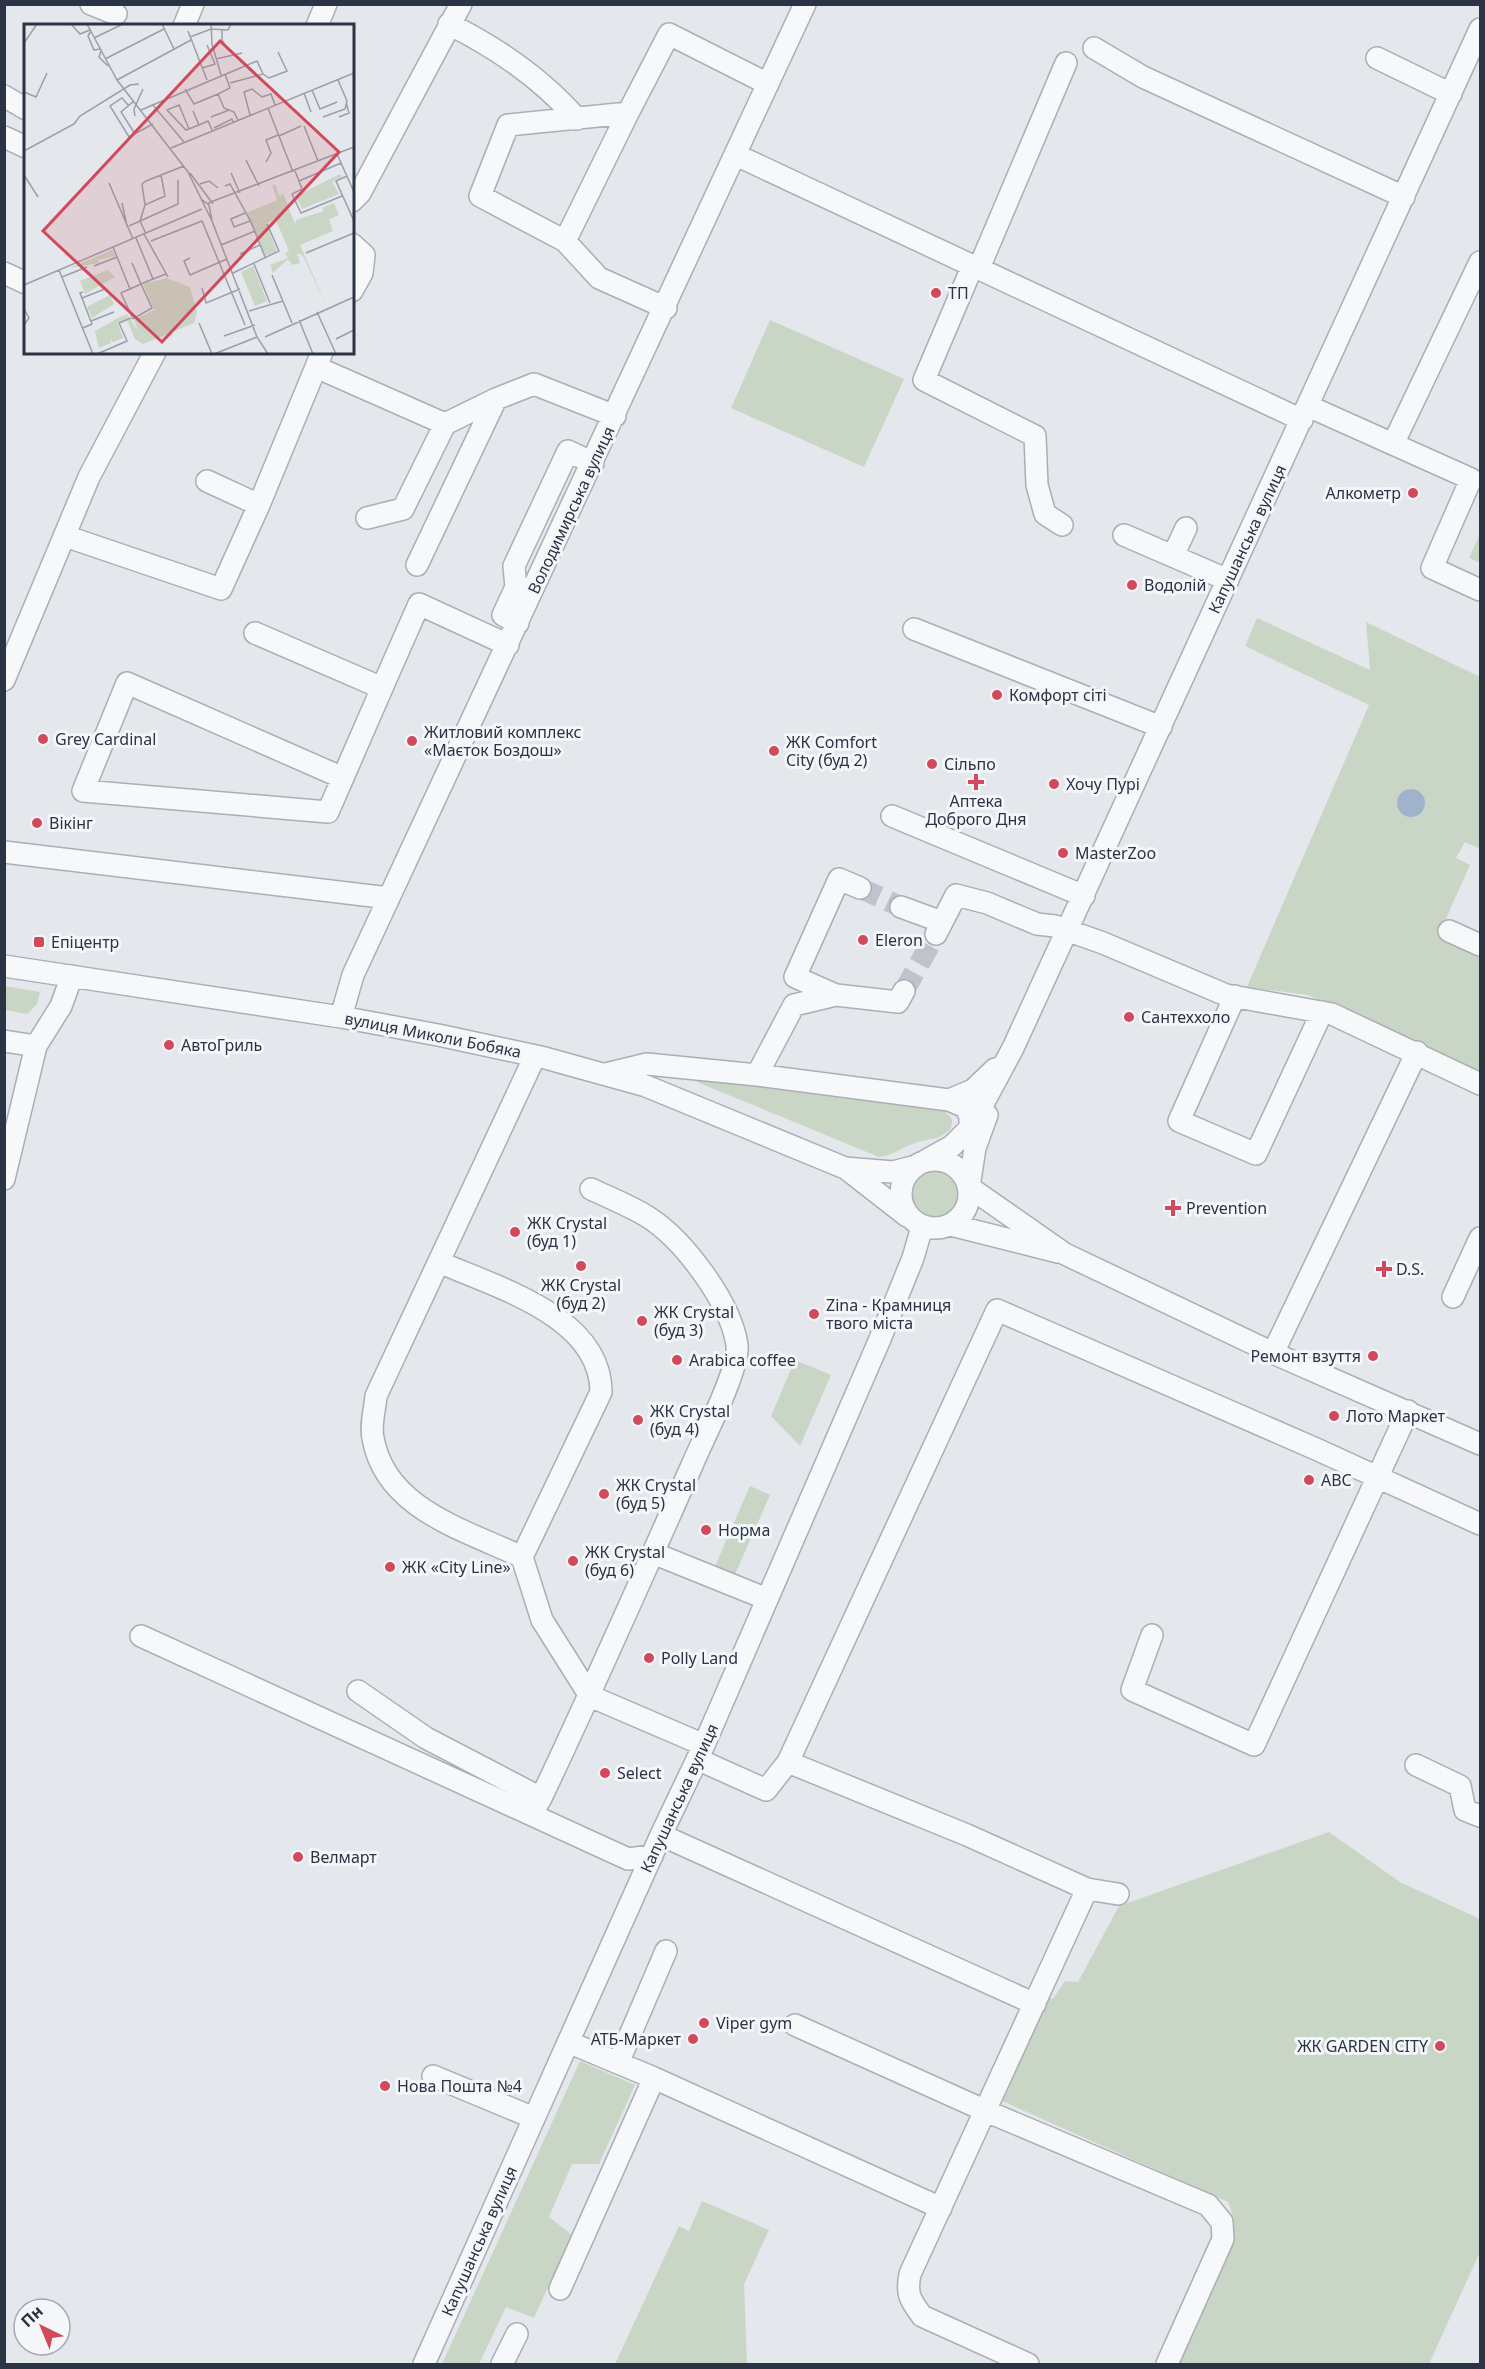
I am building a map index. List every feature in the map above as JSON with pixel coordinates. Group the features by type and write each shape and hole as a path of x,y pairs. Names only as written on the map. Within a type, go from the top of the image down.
{"street":[{"path":"91,4 116,14"},
{"path":"185,24 193,4"},
{"path":"318,24 326,4"},
{"path":"354,199 360,193 448,24 461,4"},
{"name":"Володимирська вулиця","path":"341,1017 353,975 666,308 805,4"},
{"path":"448,24 482,40 555,94 577,120"},
{"name":"Капушанська вулиця","path":"920,1163 952,1146 970,1128 1013,1048 1480,29"},
{"path":"565,241 669,34 768,84"},
{"path":"1094,48 1143,77 1404,196"},
{"path":"1377,58 1451,94"},
{"path":"1062,525 1045,514 1036,484 1035,436 924,380 1066,63"},
{"path":"4,96 24,107"},
{"path":"628,113 577,120 508,124 480,196 565,241 598,278 666,308"},
{"path":"4,137 24,146"},
{"path":"736,155 976,267 1305,413 1394,444 1472,479 1432,568 1480,590"},
{"path":"354,246 364,255 362,273 354,287"},
{"path":"1394,444 1480,262"},
{"path":"4,273 24,282"},
{"path":"4,680 89,477 154,354"},
{"path":"65,536 220,588 259,505 319,360 445,424"},
{"path":"367,518 403,509 445,424 496,399 534,384 615,416"},
{"path":"417,565 496,399"},
{"path":"207,481 259,505"},
{"path":"1173,556 1186,528"},
{"path":"1124,535 1228,580"},
{"path":"343,778 127,683 83,790 328,812 343,778 382,688 419,604 507,645"},
{"path":"914,629 1161,727"},
{"path":"255,633 382,688"},
{"path":"892,816 1084,896"},
{"path":"4,852 389,898"},
{"path":"860,888 839,879 795,977 836,995 898,1002 904,992"},
{"path":"901,908 939,928 956,895 987,903 1037,924 1068,931 1235,996 1332,1014 1417,1052 1480,1084"},
{"path":"1449,931 1480,945"},
{"name":"вулиця Миколи Бобяка","path":"4,966 341,1017 535,1056 606,1074 646,1086 845,1168 915,1221"},
{"path":"4,1179 9,1147 36,1046 61,1006 72,976"},
{"path":"757,1075 794,1005 836,995"},
{"path":"1235,996 1179,1121 1256,1154 1322,1012"},
{"path":"4,1041 36,1046"},
{"path":"949,1100 973,1090 984,1082 1013,1048"},
{"name":"Капушанська вулиця","path":"969,1187 975,1148 1013,1048"},
{"path":"1273,1353 1417,1052"},
{"path":"522,1557 422,1510 399,1491 381,1468 372,1436 376,1396 535,1056"},
{"path":"606,1074 647,1064 757,1075 949,1100 965,1107 970,1116 970,1128"},
{"path":"969,1187 966,1210 951,1225 941,1228 915,1221 900,1196 902,1184 920,1163 936,1160 955,1166 962,1173 969,1187 1065,1254 1273,1353 1480,1444"},
{"name":"вулиця Миколи Бобяка","path":"845,1168 893,1172 920,1163"},
{"path":"536,1806 590,1696 653,1553 735,1363 737,1346 722,1303 685,1253 649,1218 591,1189"},
{"name":"Капушанська вулиця","path":"424,2364 661,1834 701,1752 880,1339 913,1258 915,1221"},
{"path":"951,1225 1065,1254"},
{"path":"1452,1297 1480,1238"},
{"path":"439,1262 564,1322 593,1359 601,1376 601,1392 522,1557 542,1620 590,1696 701,1752 766,1790 788,1762 997,1310 1480,1524"},
{"path":"1152,1635 1132,1689 1254,1745 1407,1411"},
{"path":"653,1553 767,1599"},
{"path":"141,1636 536,1806"},
{"path":"358,1691 426,1738 628,1860 652,1856"},
{"path":"788,1762 967,1835 1087,1889 1118,1894"},
{"path":"1416,1765 1460,1786 1465,1810 1480,1816"},
{"path":"661,1834 1035,2004"},
{"path":"1028,2364 922,2316 913,2304 907,2289 910,2274 1087,1889"},
{"path":"618,2063 666,1951"},
{"path":"795,2025 986,2111 1208,2205 1222,2222 1223,2239 1167,2364"},
{"path":"568,2042 654,2078 942,2208"},
{"path":"433,2076 534,2118"},
{"path":"560,2289 654,2078"},
{"path":"502,2364 517,2334"}],"green space":[{"path":"770,320 904,379 864,467 731,408"},
{"path":"1480,534 1480,563 1469,558"},
{"path":"1257,618 1370,670 1366,622 1480,677 1480,849 1465,842 1456,858 1470,865 1439,934 1480,952 1480,1078 1308,995 1247,987 1369,705 1245,646"},
{"path":"4,986 40,992 37,1004 27,1014 5,1010"},
{"path":"699,1078 931,1108 944,1111 952,1119 952,1124 949,1130 940,1137 915,1143 879,1157 697,1082"},
{"path":"930,1167 940,1167 950,1171 958,1179 962,1194 958,1209 950,1217 940,1221 930,1221 920,1217 912,1209 908,1199 908,1189 912,1179 920,1171"},
{"path":"795,1360 831,1375 800,1446 771,1416"},
{"path":"750,1486 770,1495 733,1579 713,1571"},
{"path":"1329,1832 1400,1882 1480,1919 1480,2252 1429,2364 1176,2364 1231,2250 1234,2225 1228,2202 1000,2100 1044,1996 1053,1999 1065,1981 1078,1982 1119,1906"},
{"path":"580,2061 635,2085 599,2164 572,2164 549,2217 572,2235 534,2318 506,2307 479,2364 442,2364"},
{"path":"702,2201 769,2230 744,2284 747,2364 615,2364 679,2226 689,2231"}],"water":[{"path":"1411,789 1421,793 1425,803 1421,813 1411,817 1401,813 1397,803 1401,793"}],"tunnel":[{"path":"860,888 901,907"},
{"path":"904,991 936,934"}],"place":[{"name":"ТП","path":"936,293"},
{"name":"Алкометр","path":"1413,493"},
{"name":"Водолій","path":"1132,585"},
{"name":"Комфорт сіті","path":"997,695"},
{"name":"Grey Cardinal","path":"43,739"},
{"name":"Житловий комплекс «Маєток Боздош»","path":"412,741"},
{"name":"ЖК Comfort City (буд 2)","path":"774,751"},
{"name":"Сільпо","path":"932,764"},
{"name":"Аптека Доброго Дня","path":"976,782"},
{"name":"Хочу Пурі","path":"1054,784"},
{"name":"Вікінг","path":"37,823"},
{"name":"MasterZoo","path":"1063,853"},
{"name":"Eleron","path":"863,940"},
{"name":"Епіцентр","path":"39,942"},
{"name":"Сантеххоло","path":"1129,1017"},
{"name":"АвтоГриль","path":"169,1045"},
{"name":"Prevention","path":"1173,1208"},
{"name":"ЖК Crystal (буд 1)","path":"515,1232"},
{"name":"ЖК Crystal (буд 2)","path":"581,1266"},
{"name":"D.S.","path":"1384,1269"},
{"name":"Zina - Крамниця твого міста","path":"814,1314"},
{"name":"ЖК Crystal (буд 3)","path":"642,1321"},
{"name":"Ремонт взуття","path":"1373,1356"},
{"name":"Arabica coffee","path":"677,1360"},
{"name":"Лото Маркет","path":"1334,1416"},
{"name":"ЖК Crystal (буд 4)","path":"638,1420"},
{"name":"ABC","path":"1309,1480"},
{"name":"ЖК Crystal (буд 5)","path":"604,1494"},
{"name":"Норма","path":"706,1530"},
{"name":"ЖК Crystal (буд 6)","path":"573,1561"},
{"name":"ЖК «City Line»","path":"390,1567"},
{"name":"Polly Land","path":"649,1658"},
{"name":"Select","path":"605,1773"},
{"name":"Велмарт","path":"298,1857"},
{"name":"Viper gym","path":"704,2023"},
{"name":"АТБ-Маркет","path":"693,2039"},
{"name":"ЖК GARDEN CITY","path":"1440,2046"},
{"name":"Нова Пошта №4","path":"385,2086"}]}
